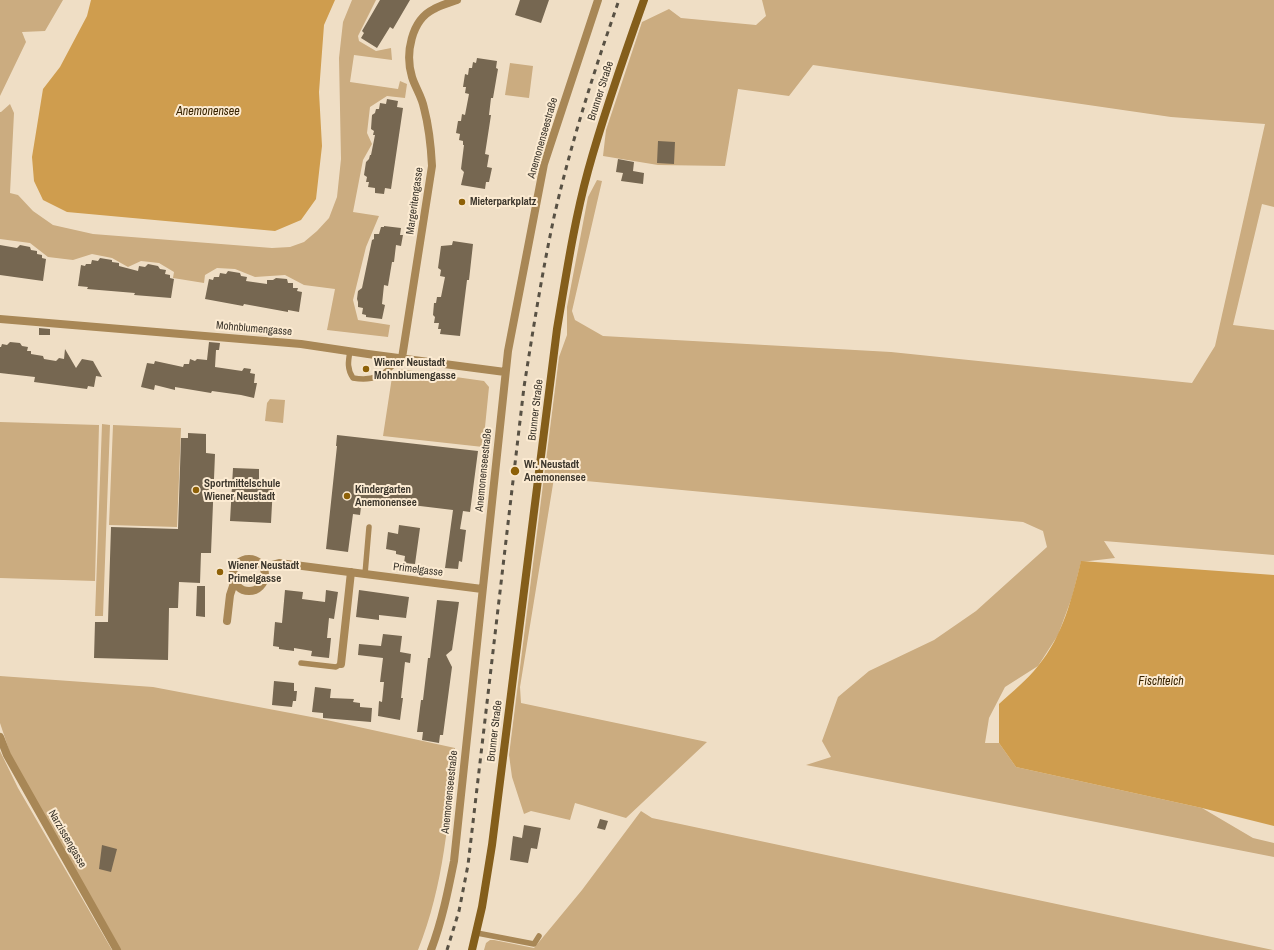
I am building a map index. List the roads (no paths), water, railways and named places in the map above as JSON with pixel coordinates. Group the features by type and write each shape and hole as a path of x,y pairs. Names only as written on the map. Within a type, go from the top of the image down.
{"main road":[{"name":"Brunner Straße","path":"472,950 482,907 492,845 557,329 571,247 588,172 605,114 644,0"}],"street":[{"name":"Margeritengasse","path":"402,358 432,166 430,139 424,107 412,76 409,59 411,40 419,22 433,9 457,0"},
{"name":"Anemonenseestraße","path":"431,950 443,914 454,861 508,351 544,164 598,0"},
{"name":"Mohnblumengasse","path":"0,319 301,344 506,372"},
{"path":"249,558 258,561 264,567 265,576 263,584 256,590 248,592 244,591 239,589 234,583 232,574 234,566 241,560 249,558"},
{"name":"Primelgasse","path":"264,567 279,563 482,589"},
{"path":"341,664 351,572"},
{"path":"227,621 230,595 234,583"},
{"name":"Narzissengasse","path":"0,737 7,755 117,950"}],"lane":[{"path":"350,351 348,366 349,372 353,378 364,380 378,377 402,358"},
{"path":"365,574 369,527"},
{"path":"301,663 336,667 341,664"},
{"path":"477,933 534,944 539,936"}],"water":[{"name":"Anemonensee","path":"91,0 335,0 324,25 319,92 322,146 316,199 301,220 275,231 67,212 43,200 34,181 32,157 43,89 60,67 87,16"},
{"name":"Fischteich","path":"1081,561 1274,575 1274,826 1202,808 1016,767 999,743 999,704 1034,671 1054,642 1066,616"}],"railway":[{"path":"447,950 459,911 468,865 524,387 542,280 554,217 575,135 619,0"}],"place":[{"name":"Mieterparkplatz","path":"462,202"},
{"name":"Wiener Neustadt Mohnblumengasse","path":"366,369"},
{"name":"Wr. Neustadt Anemonensee","path":"515,471"},
{"name":"Sportmittelschule Wiener Neustadt","path":"196,490"},
{"name":"Kindergarten Anemonensee","path":"347,496"},
{"name":"Wiener Neustadt Primelgasse","path":"220,572"}]}
